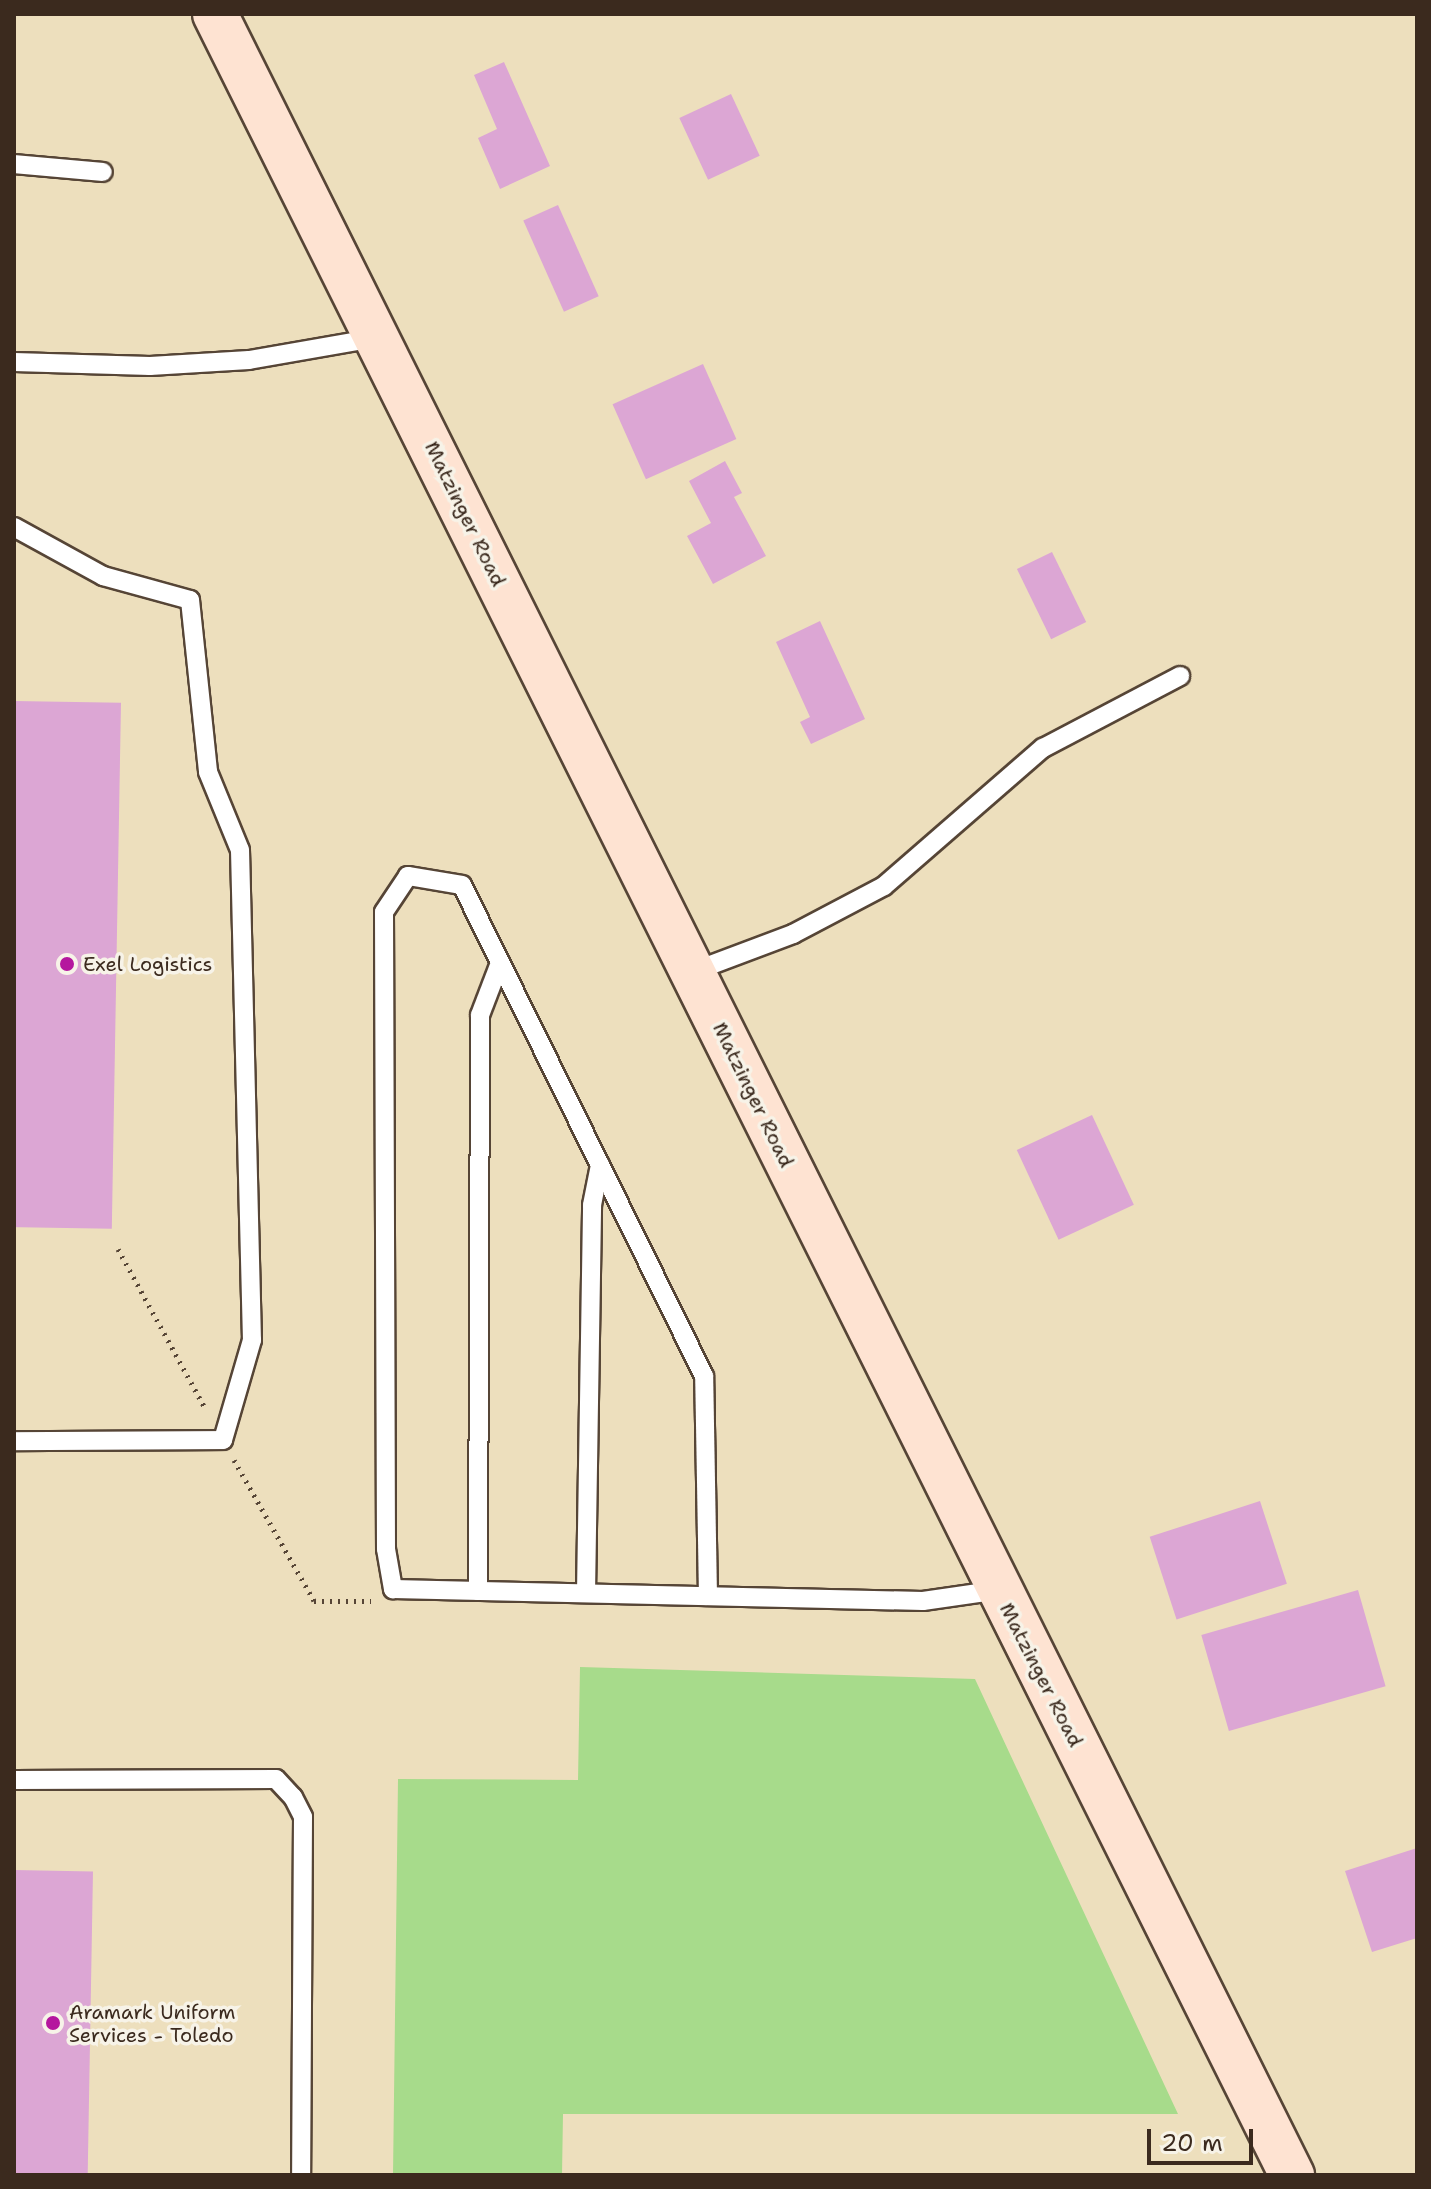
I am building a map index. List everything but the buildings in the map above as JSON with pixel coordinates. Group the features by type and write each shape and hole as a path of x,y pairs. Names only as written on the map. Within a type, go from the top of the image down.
{"street":[{"name":"Matzinger Road","path":"215,14 1292,2175"}],"lane":[{"path":"14,164 103,172"},
{"path":"14,362 150,366 249,360 378,338"},
{"path":"14,527 103,576 190,600 208,772 240,850 252,1340 223,1440 14,1441"},
{"path":"692,972 793,934 884,886 1043,748 1180,676"},
{"path":"708,1596 704,1376 462,885 408,876 384,912 386,1549 393,1589 923,1601 999,1590"},
{"path":"478,1591 480,1015 500,963"},
{"path":"586,1593 592,1205 600,1165"},
{"path":"14,1780 276,1779 293,1797 303,1817 301,2175"}],"green space":[{"path":"580,1667 975,1679 1178,2114 563,2114 562,2175 393,2175 398,1779 578,1780"}],"place":[{"name":"Exel Logistics","path":"67,964"},
{"name":"Aramark Uniform Services - Toledo","path":"53,2023"}]}
